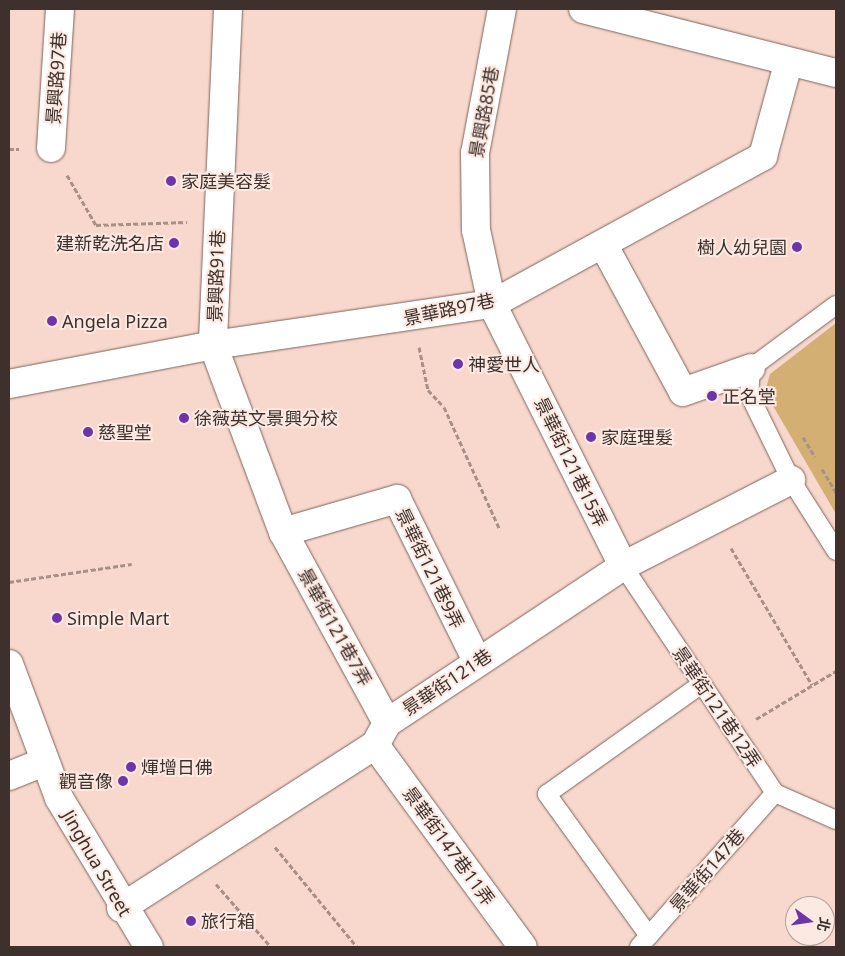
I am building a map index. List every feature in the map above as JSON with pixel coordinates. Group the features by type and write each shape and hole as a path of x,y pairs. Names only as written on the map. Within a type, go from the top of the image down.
{"street":[{"name":"景興路97巷","path":"51,148 60,9"},
{"name":"景興路91巷","path":"228,9 214,345 283,532"},
{"name":"景興路85巷","path":"492,304 476,230 474,153 502,9"},
{"path":"583,9 788,64 836,73"},
{"name":"景華路97巷","path":"9,384 214,345 412,318 492,304 763,156 788,64"},
{"path":"603,244 683,392 752,368"},
{"name":"景華街121巷15弄","path":"492,304 623,566"},
{"name":"景華街121巷","path":"121,908 254,822 381,734 477,661 623,566 716,521 791,480"},
{"name":"景華街121巷9弄","path":"283,532 397,499 477,661"},
{"name":"景華街121巷7弄","path":"283,532 381,734"},
{"name":"Jinghua Street","path":"9,664 43,762 121,908 149,947"},
{"name":"景華街147巷11弄","path":"381,734 523,947"},
{"path":"9,776 43,762"}],"lane":[{"path":"836,305 752,368 748,394 791,480 836,551"},
{"name":"景華街121巷12弄","path":"623,566 775,793"},
{"path":"644,942 547,794 702,684"},
{"path":"775,793 836,820"},
{"name":"景華街147巷","path":"644,942 775,793"}],"path":[{"path":"51,148 96,225 218,220"},
{"path":"412,318 428,390 444,407 500,530"},
{"path":"800,431 836,492"},
{"path":"716,521 812,686"},
{"path":"9,582 132,564"},
{"path":"734,732 836,671"},
{"path":"254,822 357,947"},
{"path":"196,861 271,947"}],"shaded area":[{"path":"836,323 836,514 765,392 770,374"}],"place":[{"name":"家庭美容髮","path":"171,181"},
{"name":"建新乾洗名店","path":"174,243"},
{"name":"樹人幼兒園","path":"797,247"},
{"name":"Angela Pizza","path":"52,321"},
{"name":"神愛世人","path":"458,364"},
{"name":"正名堂","path":"712,396"},
{"name":"徐薇英文景興分校","path":"184,418"},
{"name":"慈聖堂","path":"88,432"},
{"name":"家庭理髮","path":"591,437"},
{"name":"Simple Mart","path":"57,618"},
{"name":"煇增日佛","path":"131,767"},
{"name":"觀音像","path":"123,781"},
{"name":"旅行箱","path":"191,921"}]}
